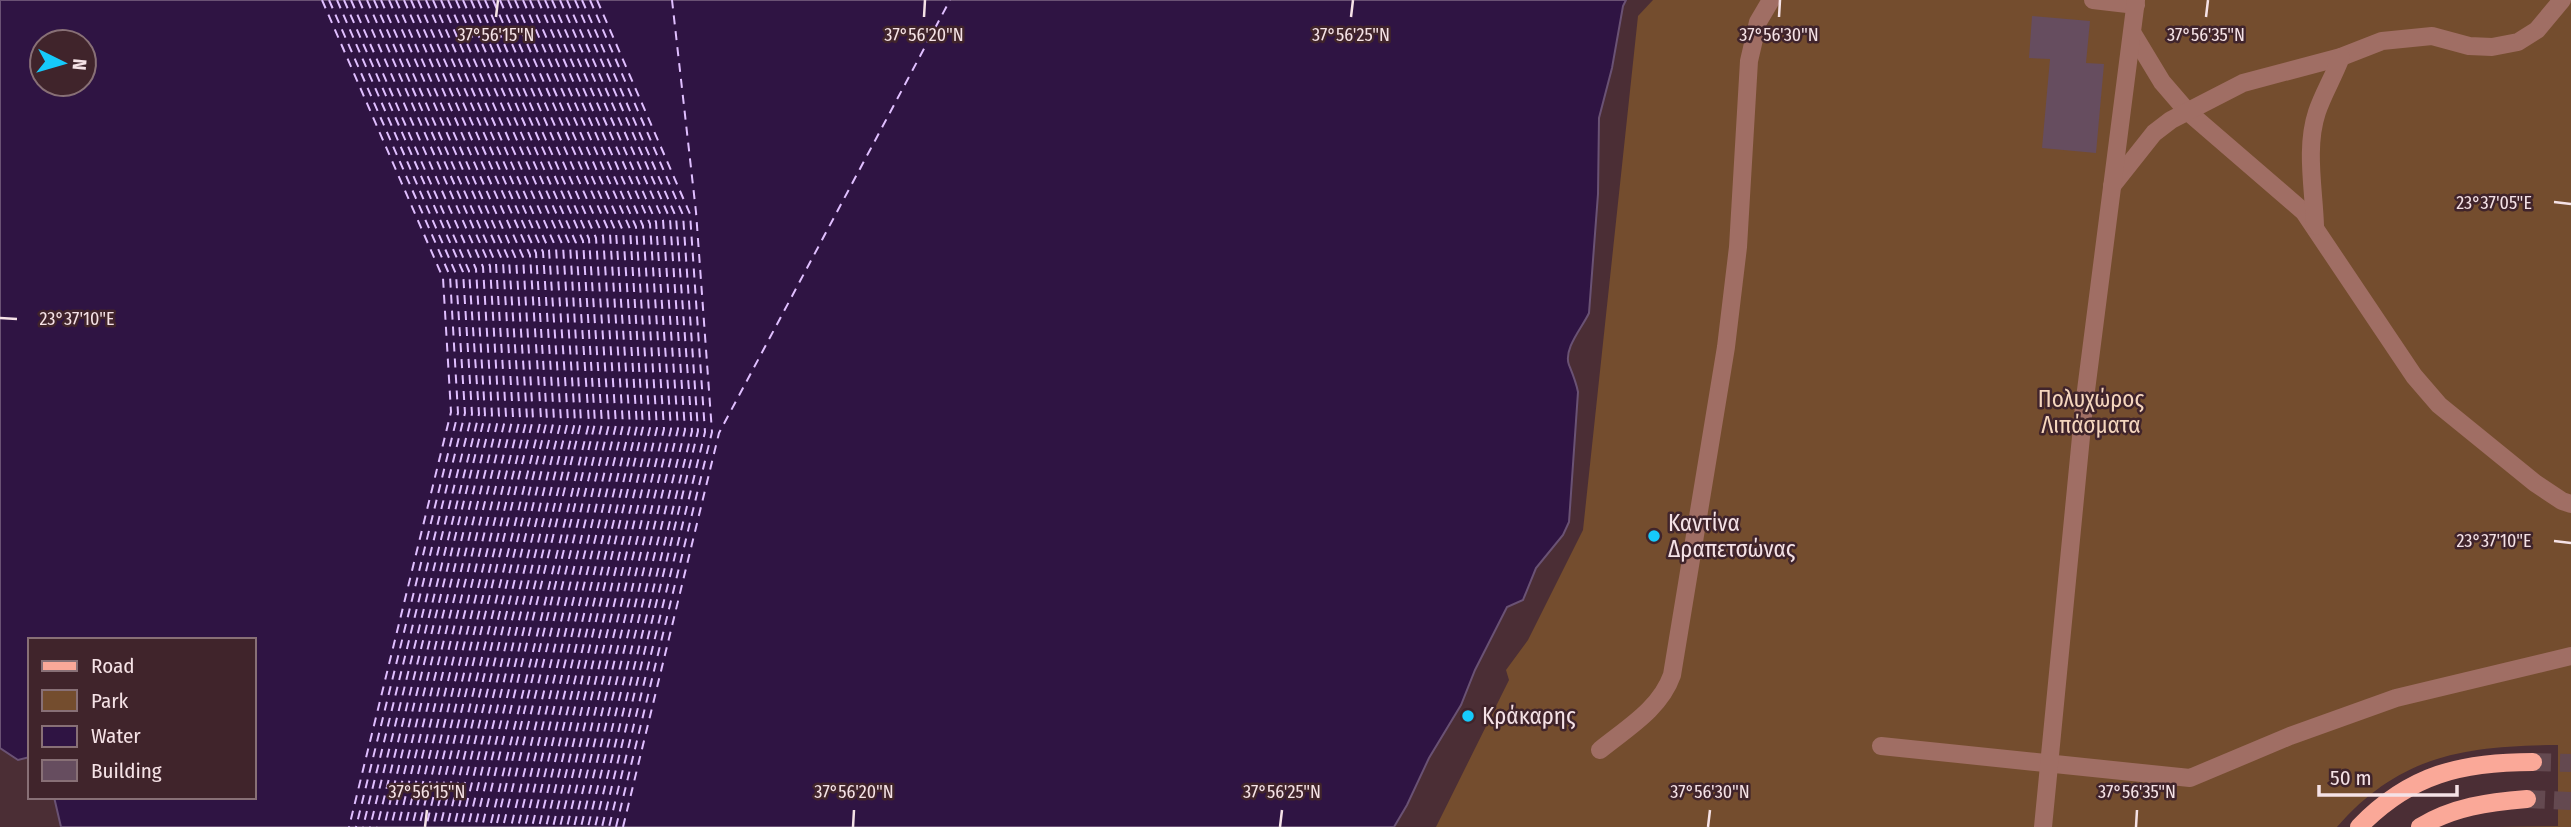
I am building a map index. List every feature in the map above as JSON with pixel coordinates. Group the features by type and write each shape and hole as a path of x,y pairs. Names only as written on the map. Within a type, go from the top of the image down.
{"main road":[{"path":"2359,827 2390,801 2424,780 2474,764 2533,762"},
{"path":"2420,827 2436,817 2463,807 2527,799"}],"street":[{"path":"1600,750 1656,704 1667,690 1672,675 1728,334 1738,247 1749,61 1758,22 1771,0"},
{"path":"2043,827 2084,405 2136,2 2093,0"},
{"path":"2112,186 2154,133 2187,111 2243,83 2341,57 2382,41 2432,36 2469,46 2492,47 2518,42 2537,30 2563,0"},
{"path":"2133,34 2162,82 2187,111 2304,212 2414,376 2439,405 2535,482 2571,504"},
{"path":"2315,226 2312,134 2317,112 2341,57"},
{"path":"1881,746 2190,778 2290,736 2396,698 2571,656"}],"green space":[{"name":"Πολυχώρος Λιπάσματα","path":"1653,0 2571,0 2571,827 2495,827 2558,826 2558,745 2494,748 2437,759 2411,769 2386,784 2361,803 2337,827 1436,827 1509,680 1506,670 1528,640 1583,530 1638,16"}],"water":[{"path":"0,0 1626,0 1599,118 1598,194 1589,313 1571,345 1568,359 1578,392 1569,522 1563,535 1536,568 1523,600 1507,607 1475,670 1461,705 1429,758 1394,827 61,827 54,799 256,799 256,638 28,638 28,758 18,760 0,748"}],"building":[{"path":"2032,16 2090,21 2086,63 2104,64 2096,153 2042,148 2050,59 2029,58"}],"ferry route":[{"path":"322,0 443,278 451,412 349,827"},
{"path":"329,0 450,276 458,413 356,827"},
{"path":"337,0 456,274 465,413 363,827"},
{"path":"344,0 463,272 472,414 370,827"},
{"path":"351,0 469,271 479,414 377,827"},
{"path":"359,0 476,269 485,415 384,827"},
{"path":"367,0 483,267 492,415 391,827"},
{"path":"374,0 490,266 499,416 398,827"},
{"path":"381,0 496,264 506,416 405,827"},
{"path":"389,0 503,262 513,417 412,827"},
{"path":"396,0 509,260 520,418 419,827"},
{"path":"404,0 516,259 527,418 426,827"},
{"path":"411,0 523,257 533,419 433,827"},
{"path":"418,0 530,255 541,419 440,827"},
{"path":"426,0 536,253 547,420 447,827"},
{"path":"433,0 543,252 554,420 454,827"},
{"path":"441,0 549,250 561,421 461,827"},
{"path":"448,0 556,248 568,421 468,827"},
{"path":"456,0 563,246 575,422 475,827"},
{"path":"463,0 570,245 581,422 482,827"},
{"path":"471,0 576,243 589,423 490,827"},
{"path":"478,0 583,241 595,423 496,827"},
{"path":"485,0 589,239 602,424 503,827"},
{"path":"493,0 596,238 609,424 511,827"},
{"path":"500,0 603,236 616,425 518,827"},
{"path":"508,0 610,234 623,425 525,827"},
{"path":"515,0 616,232 630,426 532,827"},
{"path":"523,0 623,231 637,426 539,827"},
{"path":"530,0 630,229 643,427 546,827"},
{"path":"538,0 636,227 650,428 553,827"},
{"path":"545,0 643,226 657,428 560,827"},
{"path":"552,0 650,224 664,429 567,827"},
{"path":"560,0 656,222 671,429 574,827"},
{"path":"567,0 663,220 678,429 581,827"},
{"path":"575,0 670,219 685,430 588,827"},
{"path":"582,0 676,217 692,431 595,827"},
{"path":"590,0 683,215 698,431 602,827"},
{"path":"597,0 690,214 705,432 609,827"},
{"path":"616,827 712,432 696,212 672,0"},
{"path":"623,827 719,433 950,0"}],"tunnel":[{"path":"2533,762 2571,763"},
{"path":"2527,799 2571,801"}],"place":[{"name":"Καντίνα Δραπετσώνας","path":"1654,536"},
{"name":"Κράκαρης","path":"1468,716"}]}
